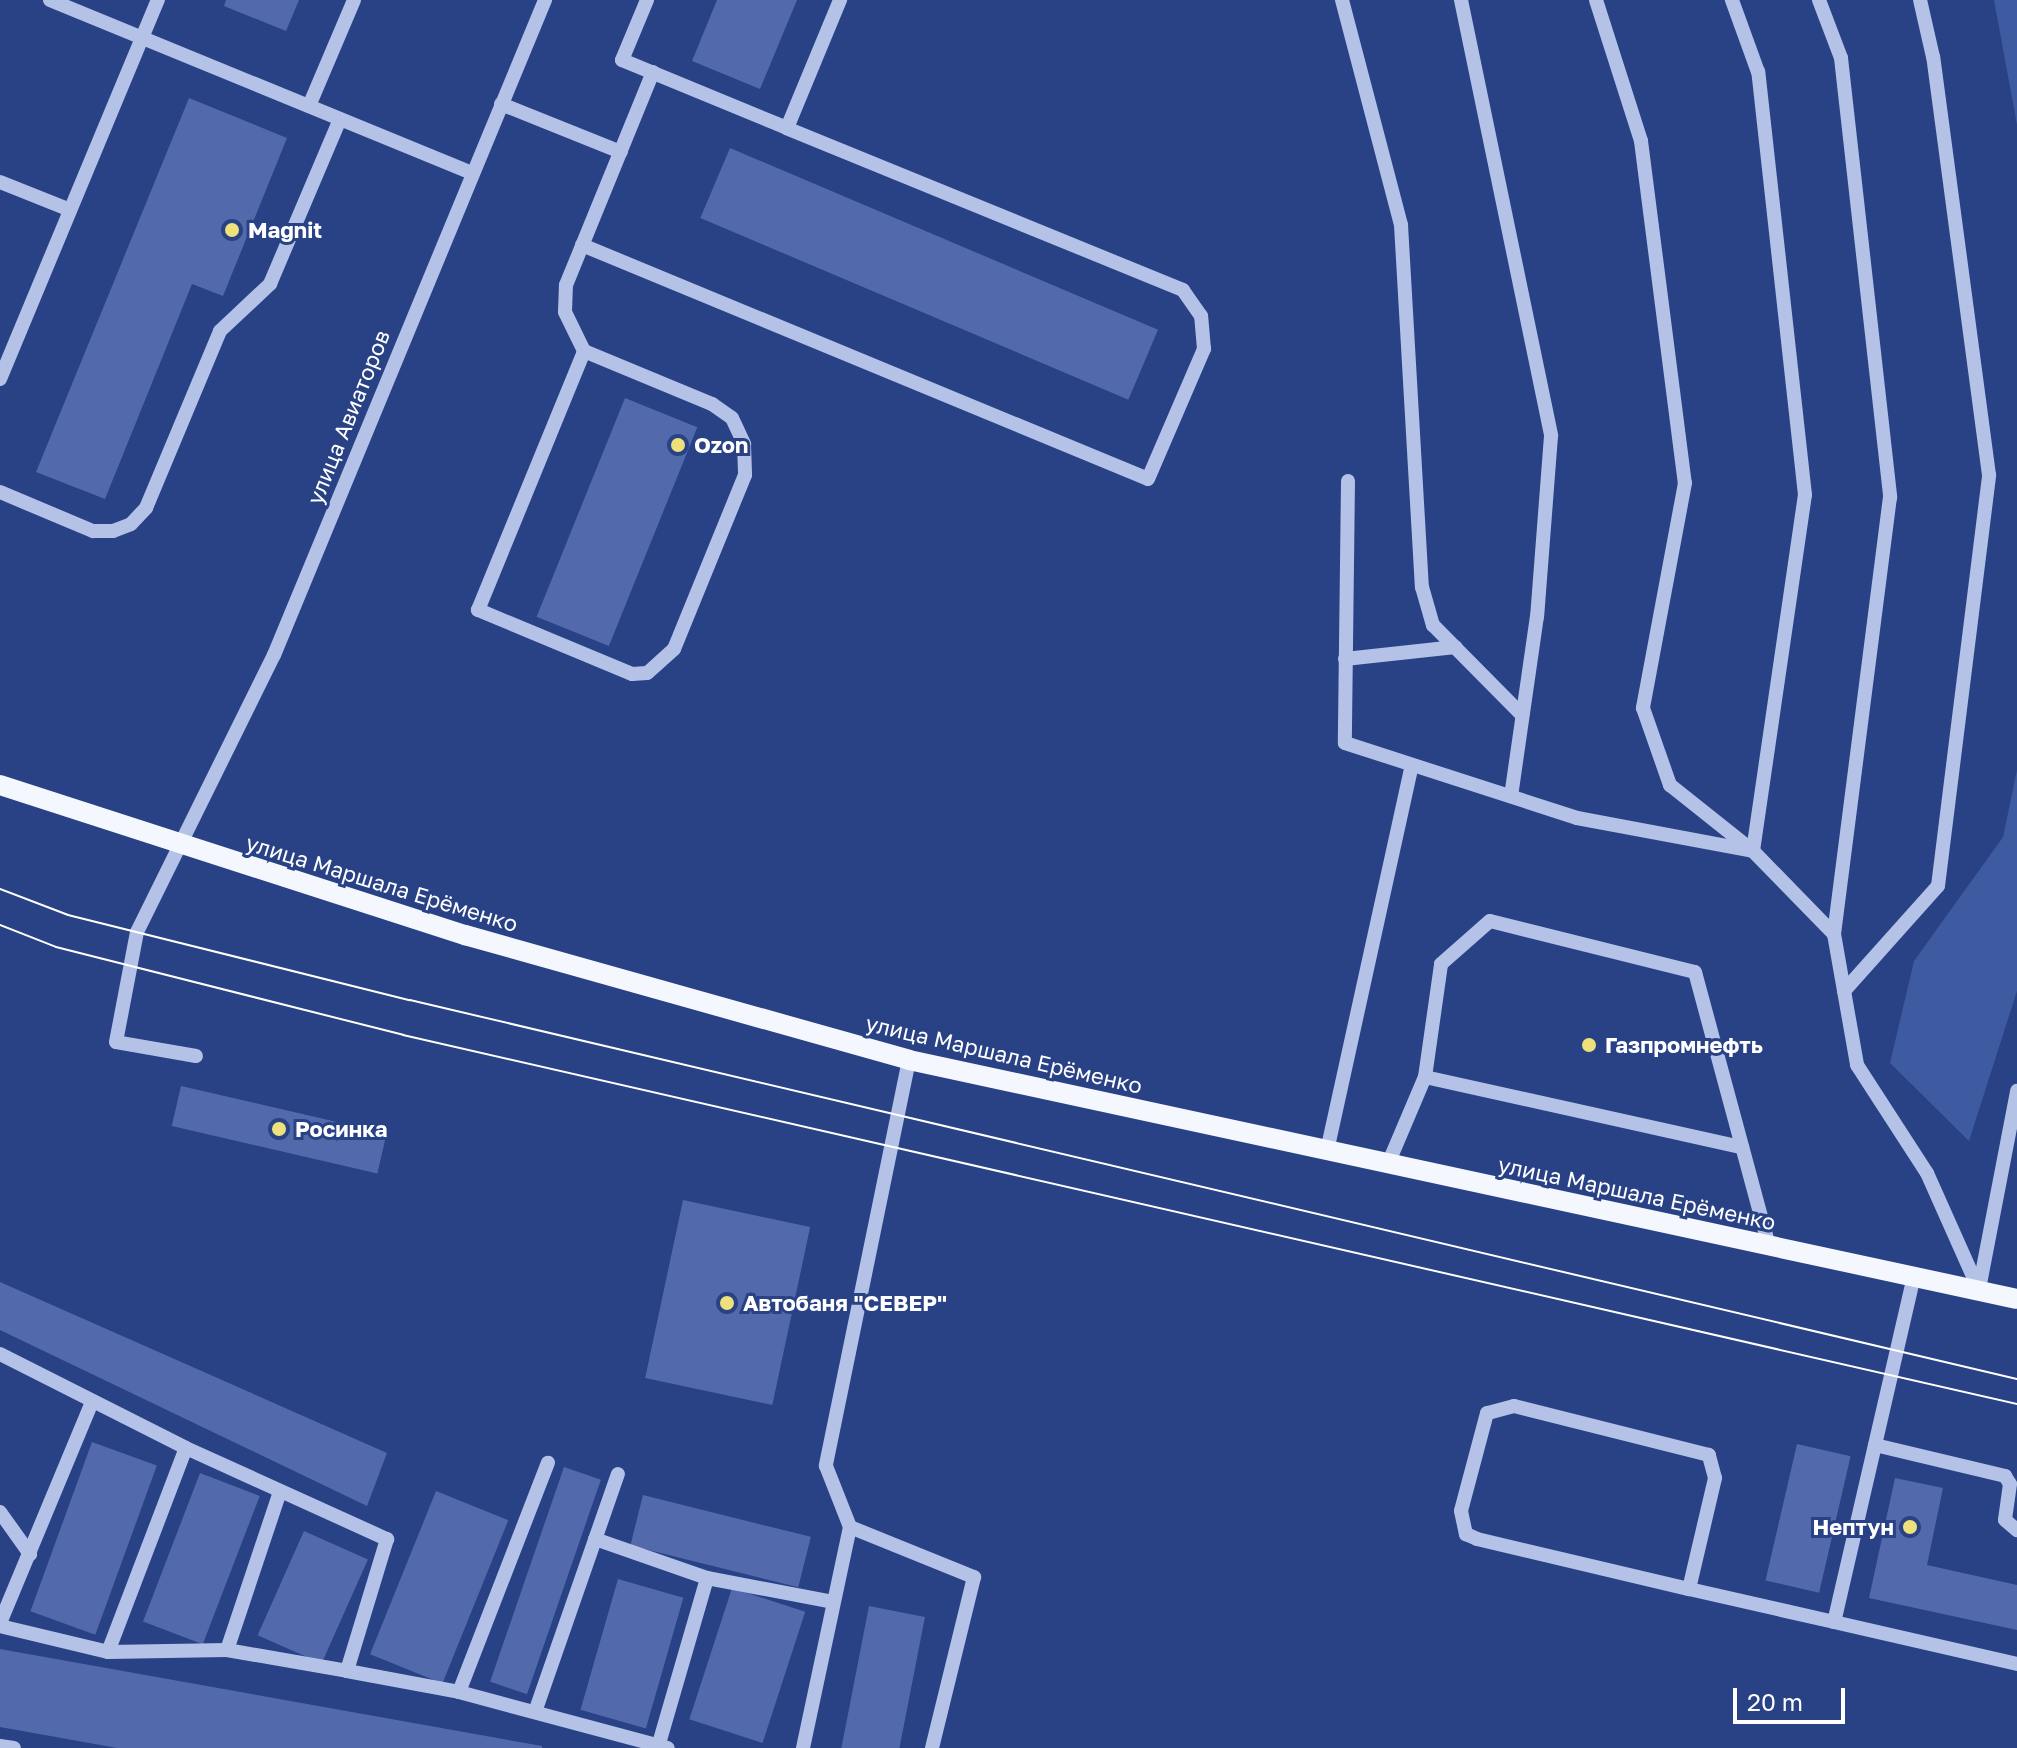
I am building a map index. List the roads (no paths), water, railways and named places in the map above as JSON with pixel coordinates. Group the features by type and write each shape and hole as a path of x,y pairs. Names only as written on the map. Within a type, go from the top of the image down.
{"main road":[{"name":"улица Маршала Ерёменко","path":"0,785 179,846 465,935 909,1060 2017,1299"}],"street":[{"path":"50,0 472,173"},
{"path":"0,379 158,0"},
{"path":"309,106 354,0"},
{"name":"улица Авиаторов","path":"196,1056 116,1042 137,932 274,655 545,0"},
{"path":"582,245 1148,479 1204,349 1201,316 1183,290 622,60 647,0"},
{"path":"787,128 840,0"},
{"path":"1342,0 1401,225 1422,587 1433,625 1522,715"},
{"path":"1461,0 1551,436 1537,616 1511,796"},
{"path":"1596,0 1641,141 1685,483 1643,708 1670,785 1753,851 1834,934"},
{"path":"1732,0 1758,72 1805,495 1753,851"},
{"path":"1819,0 1841,58 1890,497 1834,934 1857,1065 1927,1173 1979,1290"},
{"path":"1844,991 1938,886 1989,475 1933,57 1920,0"},
{"path":"584,351 478,610 632,674 647,673 674,649 745,475 744,444 732,418 712,404 584,351 565,312 566,285 653,72"},
{"path":"501,104 621,152"},
{"path":"0,492 93,531 113,531 131,524 146,508 220,331 270,284 340,119"},
{"path":"0,182 70,210"},
{"path":"1348,481 1345,743 1577,818 1753,851"},
{"path":"1345,659 1455,647"},
{"path":"1327,1151 1412,765"},
{"path":"1388,1164 1425,1077 1441,964 1490,921 1695,972 1769,1246"},
{"path":"803,1748 850,1527 826,1466 909,1060"},
{"path":"1425,1077 1742,1147"},
{"path":"1979,1290 2017,1091"},
{"path":"1834,1622 1914,1276"},
{"path":"0,1354 186,1448 387,1539 347,1671"},
{"path":"92,1402 0,1624 108,1652 227,1650 347,1671 459,1692 668,1748"},
{"path":"1689,1589 1715,1478 1709,1455 1514,1406 1487,1413 1461,1511 1466,1534 1689,1589 2017,1664"},
{"path":"1875,1445 2005,1476 2010,1484 2005,1520 2017,1530"},
{"path":"108,1652 186,1448"},
{"path":"459,1692 548,1463"},
{"path":"535,1712 618,1474"},
{"path":"227,1650 280,1492"},
{"path":"0,1512 30,1554"},
{"path":"850,1527 974,1577 932,1748"},
{"path":"595,1539 707,1578 833,1602"},
{"path":"658,1747 707,1578"},
{"path":"0,1746 14,1748"}],"tram line":[{"path":"0,889 68,915 410,1000 2017,1379"},
{"path":"0,925 56,947 403,1035 2017,1404"}],"place":[{"name":"Magnit","path":"232,230"},
{"name":"Ozon","path":"678,445"},
{"name":"Газпромнефть","path":"1589,1045"},
{"name":"Росинка","path":"279,1129"},
{"name":"Автобаня \"СЕВЕР\"","path":"727,1303"},
{"name":"Нептун","path":"1910,1527"}]}
